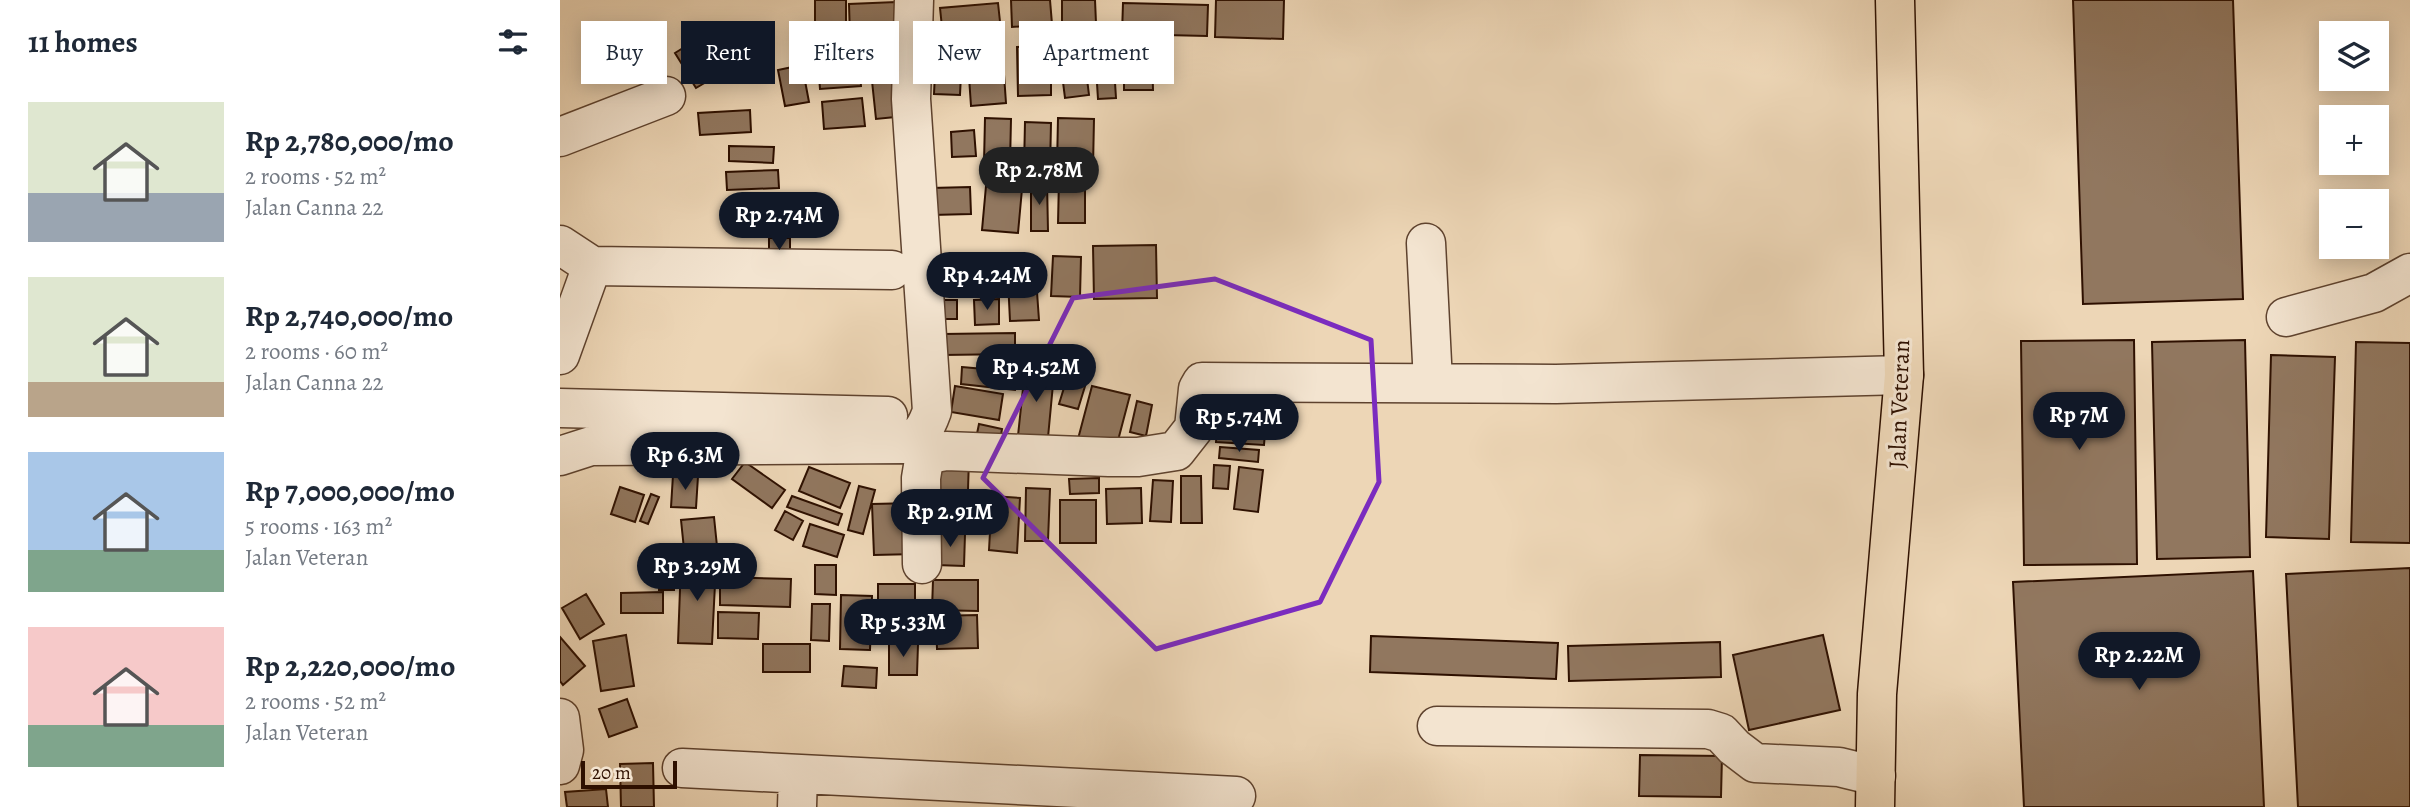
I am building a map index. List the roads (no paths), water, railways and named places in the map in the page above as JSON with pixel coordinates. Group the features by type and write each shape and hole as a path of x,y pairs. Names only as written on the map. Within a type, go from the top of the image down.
{"main road":[{"name":"Jalan Veteran","path":"1875,791 1877,695 1904,375 1895,0"}],"street":[{"path":"560,456 591,446 904,444 917,439 925,429 932,411 911,99 914,0"},
{"path":"560,137 666,96"},
{"path":"1426,243 1433,382"},
{"path":"560,245 592,266 892,270"},
{"path":"560,355 592,266"},
{"path":"2286,317 2374,293 2410,273"},
{"path":"922,564 921,478 929,454 946,452 1138,457 1176,452 1195,428 1198,389 1202,382 1556,384 1904,375"},
{"path":"560,408 888,416"},
{"path":"560,718 564,750 560,765"},
{"path":"1437,726 1708,729 1721,733 1755,763 1839,767 1875,791"},
{"path":"682,768 798,791 1236,796"}]}
